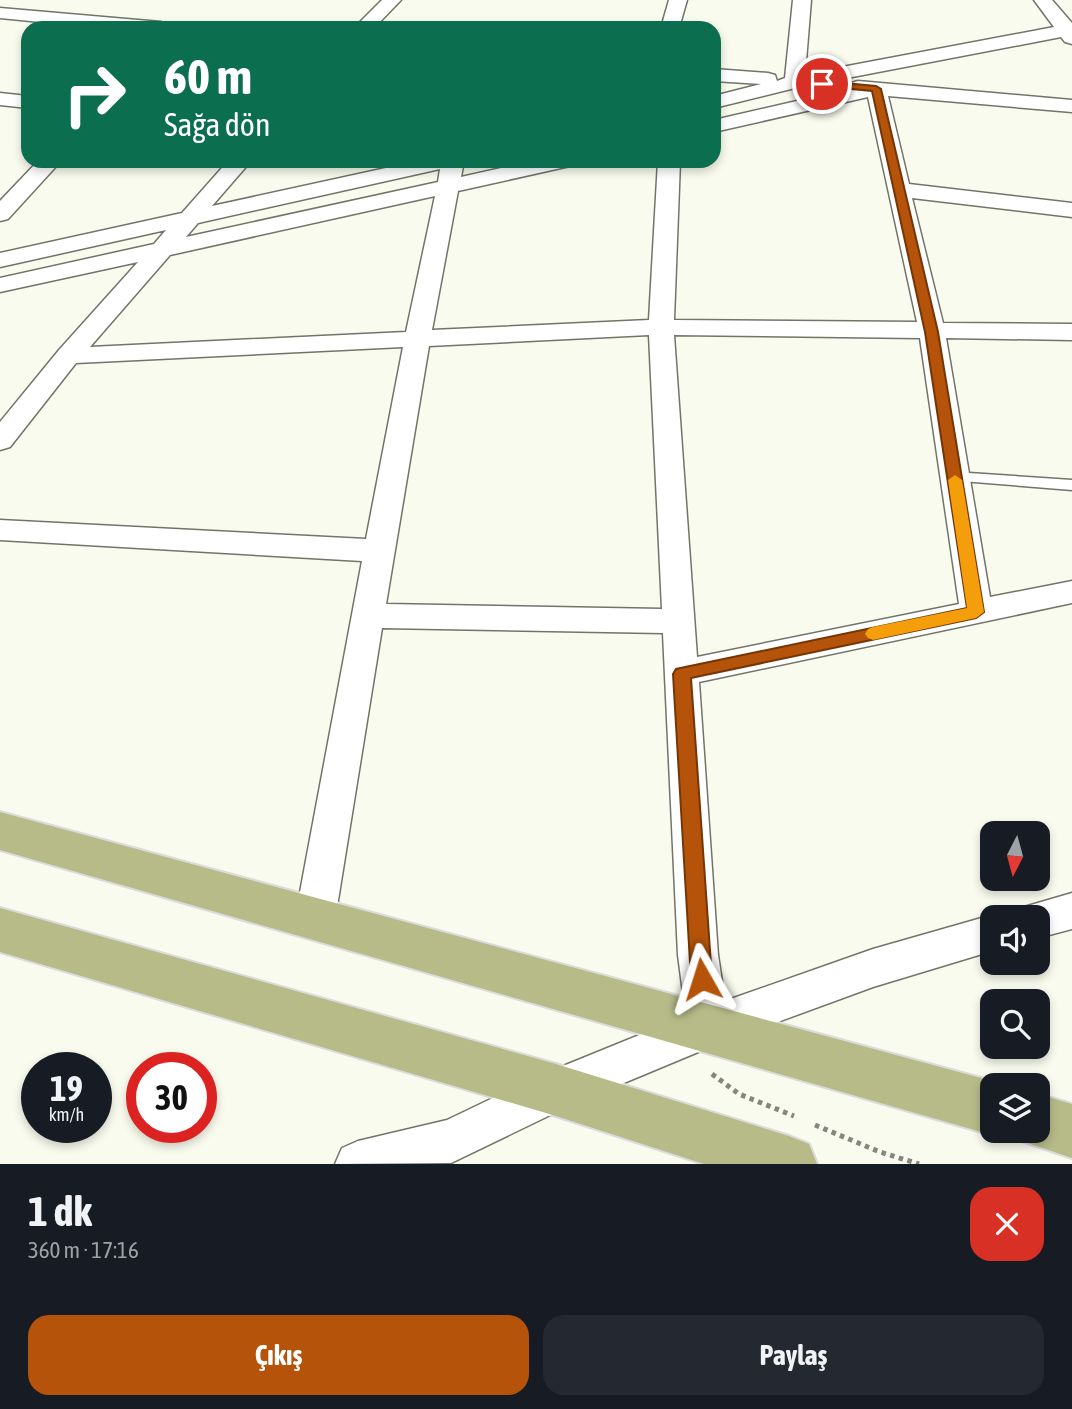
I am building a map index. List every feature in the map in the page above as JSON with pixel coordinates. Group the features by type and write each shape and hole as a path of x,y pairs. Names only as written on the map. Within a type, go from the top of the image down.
{"main road":[{"path":"0,831 980,1105"},
{"path":"0,930 556,1090 789,1164"},
{"path":"1050,1125 1072,1131"}],"street":[{"path":"370,21 392,0"},
{"path":"672,21 678,0"},
{"path":"795,82 802,0"},
{"path":"721,100 795,82 1070,32 1043,0"},
{"path":"0,13 86,21"},
{"path":"721,76 1072,106"},
{"path":"721,125 876,89"},
{"path":"876,89 932,332 976,612"},
{"path":"0,99 21,101"},
{"path":"0,214 43,168"},
{"path":"0,441 68,356 234,168"},
{"path":"0,260 191,216 449,170 474,168"},
{"path":"669,168 661,327 698,955 708,1027"},
{"path":"0,285 162,249 449,170"},
{"path":"315,919 449,170"},
{"path":"899,190 1072,210"},
{"path":"68,356 661,327 1072,332"},
{"path":"0,530 380,551"},
{"path":"682,674 976,612 1070,596"},
{"path":"368,616 679,621"},
{"path":"1050,917 1072,911"},
{"path":"358,1164 451,1152 556,1090 708,1027 873,968 980,937"}],"lane":[{"path":"954,477 1072,485"}],"slow traffic":[{"path":"873,634 976,612 955,480"}],"route":[{"path":"702,979 698,955 682,674 976,612 932,332 876,89 822,84"}]}
